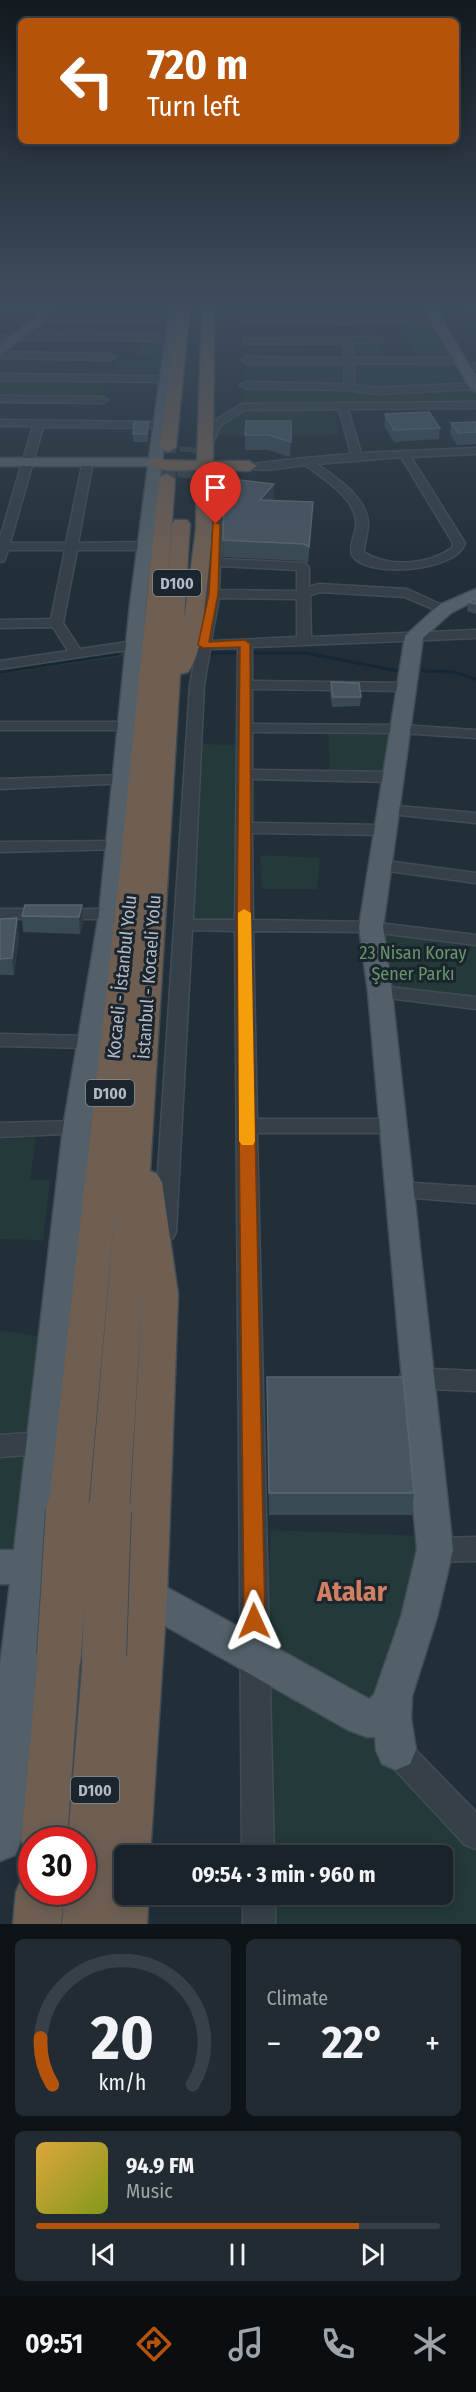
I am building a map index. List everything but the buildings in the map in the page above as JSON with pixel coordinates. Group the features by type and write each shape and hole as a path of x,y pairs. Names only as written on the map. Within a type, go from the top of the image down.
{"highway":[{"path":"167,394 160,451 164,465 216,467"},
{"path":"190,411 191,394"},
{"path":"147,665 186,659 216,467 206,394"},
{"path":"168,479 162,474 216,467"},
{"name":"İstanbul - Kocaeli Yolu","path":"86,1924 104,1656 109,1511 138,1121 147,665 168,479"},
{"name":"Kocaeli - İstanbul Yolu","path":"45,1827 68,1511 132,878 147,665"},
{"path":"129,1845 146,1595 161,1294 138,1121"},
{"path":"37,1924 39,1905"},
{"path":"123,1924 124,1905"}],"main road":[{"path":"0,1840 14,1567 42,1443 77,1128 111,914 128,726 147,665 138,604 145,546 168,479 160,451 159,425 163,394"},
{"path":"0,462 88,461 160,451"},
{"path":"14,1567 146,1595 255,1657 376,1720 419,1617 435,1550 405,1378 399,1190 380,992 370,927 414,636 445,609 476,594"}],"street":[{"path":"100,412 104,394"},
{"path":"242,407 244,394"},
{"path":"378,394 380,406"},
{"path":"0,399 100,412 159,425"},
{"path":"161,1294 197,686 213,594 216,424 242,407 476,405"},
{"path":"343,407 357,456"},
{"path":"0,423 39,424 100,412"},
{"path":"39,424 6,518 1,552 71,547 145,546"},
{"path":"216,467 307,462 357,456 476,451"},
{"path":"307,462 342,490 359,512 362,523 357,548 358,554 363,559 398,565 441,560 457,550 459,543 404,454"},
{"path":"77,654 57,622 88,461"},
{"path":"214,562 303,567 304,642"},
{"path":"213,594 294,596 319,588 407,593 445,609"},
{"path":"0,624 57,622"},
{"path":"203,645 476,634"},
{"path":"245,644 244,925 247,1126 263,1378 255,1657 258,1845"},
{"path":"0,665 77,654 147,665"},
{"path":"0,674 147,665"},
{"path":"246,685 406,687"},
{"path":"0,726 128,726"},
{"path":"246,728 401,729 476,734"},
{"path":"245,774 391,777"},
{"path":"0,784 122,780"},
{"path":"245,828 386,820 476,818"},
{"path":"0,847 118,846"},
{"path":"380,865 476,878"},
{"path":"0,914 111,914"},
{"path":"184,925 370,927 476,940"},
{"path":"380,992 476,1003"},
{"path":"0,1040 91,1042"},
{"path":"247,1126 393,1126"},
{"path":"0,1130 77,1128"},
{"path":"399,1190 476,1195"},
{"path":"405,1378 476,1381"},
{"path":"0,1446 42,1443"},
{"path":"435,1550 476,1549"},
{"path":"376,1720 476,1834"},
{"path":"259,1905 259,1924"}],"green space":[{"path":"0,394 104,394 103,400 0,399"},
{"path":"243,394 476,394 476,405 335,407 338,435 216,436 216,424 242,407"},
{"path":"135,645 134,655 0,674 0,665"},
{"path":"328,728 401,729 391,777 330,776"},
{"path":"193,744 246,745 244,925 184,925"},
{"path":"260,855 320,858 317,889 262,889"},
{"name":"23 Nisan Koray Şener Parkı","path":"371,927 476,940 476,1003 380,992"},
{"path":"36,1138 30,1180 50,1180 43,1240 0,1239 0,1139"},
{"path":"0,1330 54,1339 28,1567 0,1567"},
{"path":"271,1530 427,1536 392,1685 373,1696 342,1700 265,1657"},
{"path":"255,1657 345,1705 476,1834 476,1924 259,1924 259,1905 453,1905 453,1845 258,1845"}],"waterway":[{"path":"210,653 238,653"},
{"path":"253,653 307,653 398,671"},
{"path":"0,672 118,654"},
{"path":"423,671 454,672 476,679"}],"tunnel":[{"path":"167,479 168,447"},
{"path":"185,478 188,447"}],"slow traffic":[{"path":"244,913 247,1141"}],"district":[{"name":"Atalar","path":"352,1591"}],"route":[{"path":"216,524 213,594 203,645 245,644 244,925 254,1621"}]}
